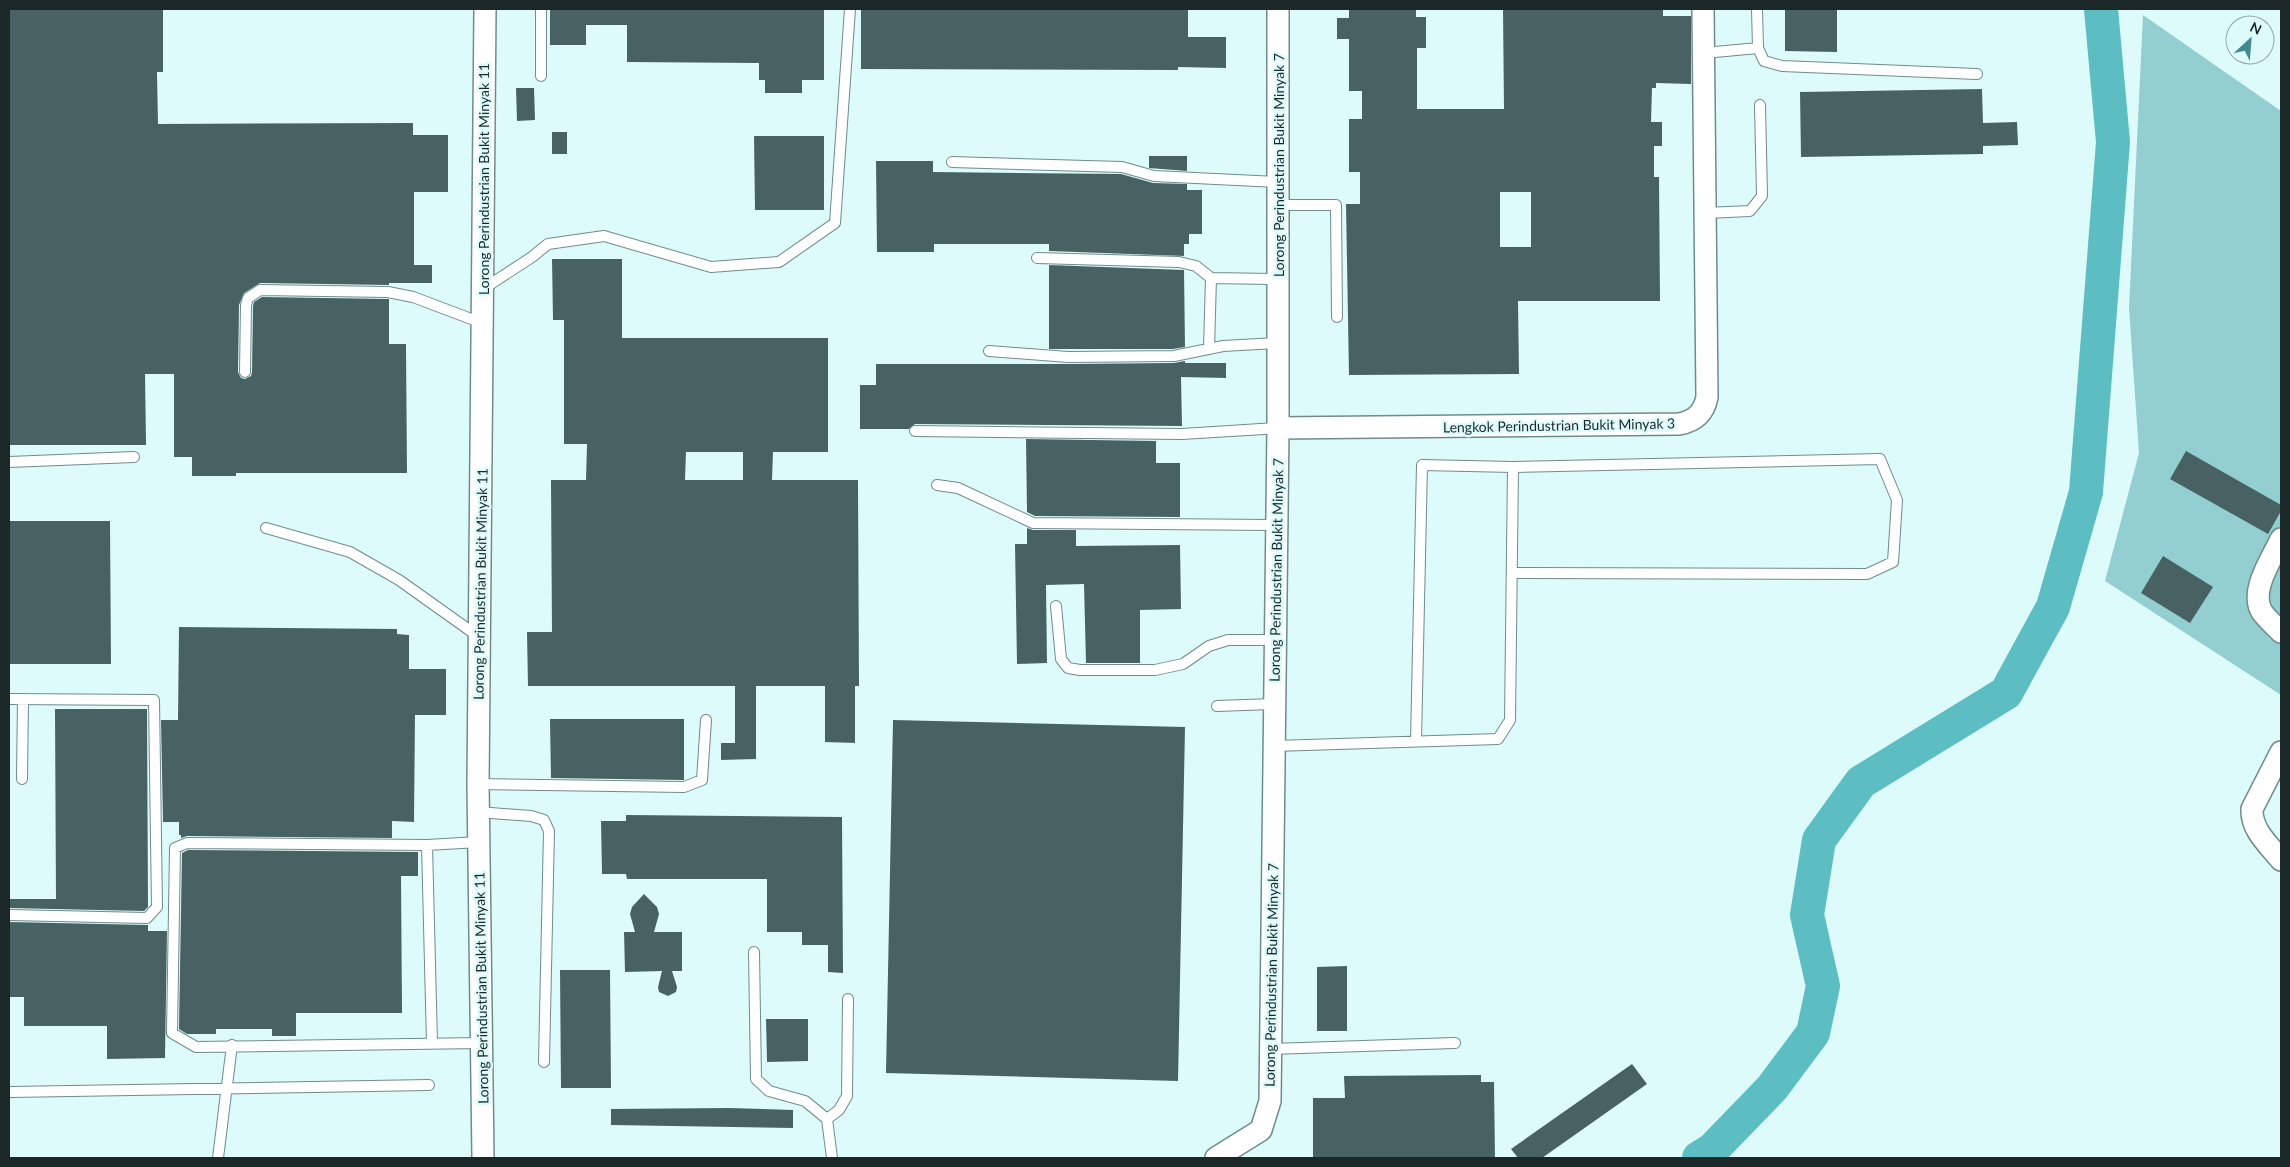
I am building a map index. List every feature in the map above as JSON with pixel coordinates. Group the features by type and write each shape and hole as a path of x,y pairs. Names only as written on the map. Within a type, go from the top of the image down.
{"street":[{"name":"Lorong Perindustrian Bukit Minyak 11","path":"483,1158 478,784 485,9"},
{"name":"Lorong Perindustrian Bukit Minyak 7","path":"1216,1158 1261,1130 1270,1101 1278,428 1278,9"},
{"name":"Lengkok Perindustrian Bukit Minyak 3","path":"1278,428 1679,424 1695,419 1705,405 1707,397 1703,9"},
{"path":"2281,539 2259,588 2258,598 2262,612 2281,632"},
{"path":"2281,752 2252,810 2252,819 2258,831 2281,860"}],"lane":[{"path":"540,9 541,76"},
{"path":"482,289 532,257 548,244 604,236 711,267 779,262 835,223 850,9"},
{"path":"1757,9 1758,48 1764,61 1782,66 1977,74"},
{"path":"1704,53 1758,48"},
{"path":"1705,213 1750,211 1762,196 1760,105"},
{"path":"952,162 1122,166 1154,176 1278,182"},
{"path":"1278,205 1336,205 1337,317"},
{"path":"1037,258 1179,262 1196,266 1211,278 1278,280"},
{"path":"1209,349 1211,278"},
{"path":"245,372 246,305 248,298 260,290 388,292 413,297 482,323"},
{"path":"990,350 1068,357 1174,356 1223,346 1278,343"},
{"path":"915,431 1182,434 1278,428"},
{"path":"9,462 134,457"},
{"path":"1416,741 1422,465 1513,467 1880,459 1897,500 1893,562 1867,574 1512,573"},
{"path":"1274,746 1498,739 1510,720 1513,467"},
{"path":"937,485 958,488 1032,524 1277,525"},
{"path":"266,528 350,552 399,580 479,638"},
{"path":"1056,606 1061,659 1068,668 1080,670 1155,670 1183,664 1209,646 1228,640 1275,640"},
{"path":"9,699 154,700 157,908 147,918 9,915"},
{"path":"22,779 23,699"},
{"path":"1217,706 1274,704"},
{"path":"478,784 684,788 702,780 706,720"},
{"path":"478,812 531,816 544,820 549,831 544,1062"},
{"path":"479,842 427,845 187,843 175,848 172,1033 196,1047 481,1042"},
{"path":"427,845 432,1043"},
{"path":"754,952 756,1079 770,1090 804,1101 827,1119 832,1158"},
{"path":"827,1119 839,1110 847,1096 848,999"},
{"path":"1270,1049 1455,1043"},
{"path":"218,1158 232,1045"},
{"path":"9,1092 429,1085"}],"shaded area":[{"path":"2143,15 2281,111 2281,695 2105,581 2139,453 2129,308"}],"building":[{"path":"9,9 163,9 163,72 157,72 158,124 413,123 413,135 448,135 448,192 414,192 414,265 432,265 432,283 389,283 389,285 260,283 244,293 239,305 238,372 241,378 245,379 251,376 252,372 253,306 254,302 262,297 389,299 389,344 406,344 407,473 236,473 236,476 192,476 192,457 174,457 174,374 145,374 146,445 9,445"},
{"path":"550,9 824,9 824,80 802,80 802,93 765,93 765,80 759,80 759,63 627,62 627,25 586,25 586,45 550,45"},
{"path":"861,9 1188,9 1188,37 1226,37 1226,68 1178,67 1178,70 861,69"},
{"path":"1349,9 1416,9 1416,17 1426,17 1426,48 1417,48 1417,109 1504,109 1503,9 1663,9 1663,16 1691,16 1691,84 1656,83 1656,88 1652,88 1651,122 1662,122 1662,146 1654,146 1654,177 1659,177 1660,301 1518,301 1519,374 1349,375 1346,204 1360,204 1360,172 1349,172 1349,119 1362,119 1362,91 1349,91 1349,39 1337,39 1337,18 1349,18","holes":["1500,192 1531,192 1531,247 1500,247"]},
{"path":"1785,9 1837,9 1837,52 1785,51"},
{"path":"516,88 534,88 535,120 517,121"},
{"path":"1982,89 1983,123 2017,122 2018,145 1983,146 1983,154 1801,157 1800,92"},
{"path":"552,132 567,132 567,154 552,154"},
{"path":"754,136 824,136 824,210 755,210"},
{"path":"1149,156 1187,156 1187,171 1149,168"},
{"path":"876,161 933,161 933,172 1121,174 1153,183 1187,184 1187,190 1202,190 1202,234 1189,234 1189,244 1184,244 1184,256 1049,251 1049,244 934,244 934,252 877,252"},
{"path":"552,259 622,259 622,338 828,338 828,452 773,452 772,480 858,480 859,686 855,686 855,743 825,742 825,686 756,686 756,759 721,760 721,743 735,743 735,686 528,686 527,632 552,632 551,480 586,480 587,444 564,444 564,320 553,320","holes":["686,452 743,452 743,480 685,480"]},
{"path":"1049,265 1184,270 1185,347 1173,349 1049,349"},
{"path":"1185,361 1185,363 1226,363 1226,378 1181,377 1182,426 915,424 909,429 860,429 860,385 876,385 876,364 1174,363"},
{"path":"1026,439 1156,441 1156,463 1180,463 1180,517 1035,516 1027,512"},
{"path":"2186,451 2281,505 2281,511 2268,534 2170,479"},
{"path":"9,521 110,521 111,664 9,664"},
{"path":"1027,528 1033,530 1076,530 1076,546 1180,545 1181,609 1140,610 1140,663 1086,663 1084,584 1046,585 1047,663 1017,664 1015,544 1027,544"},
{"path":"2163,556 2213,587 2190,623 2141,593"},
{"path":"179,627 397,629 397,634 409,635 409,669 446,669 446,715 415,715 414,822 392,821 392,838 187,836 181,838 181,835 179,835 179,822 163,822 161,720 178,720"},
{"path":"55,709 147,709 148,907 144,911 9,908 9,899 56,899"},
{"path":"550,719 684,719 684,780 551,778"},
{"path":"893,720 1185,727 1178,1081 886,1073"},
{"path":"626,815 842,817 843,973 828,972 828,945 802,945 802,932 767,932 767,879 627,879 626,874 602,874 601,821 626,821"},
{"path":"188,850 418,852 418,876 401,876 402,1013 296,1013 296,1036 272,1036 272,1029 216,1029 216,1034 187,1034 179,1029 182,853"},
{"path":"644,894 657,907 659,914 654,932 682,932 682,971 672,971 677,987 676,992 668,996 659,992 658,987 662,971 625,972 624,932 635,932 630,914 632,907"},
{"path":"9,922 148,925 148,931 167,931 165,1058 107,1059 107,1026 24,1026 24,997 9,997"},
{"path":"1347,966 1347,1031 1317,1031 1317,967"},
{"path":"560,970 610,970 611,1088 561,1088"},
{"path":"766,1019 808,1019 808,1061 767,1062"},
{"path":"1632,1064 1647,1084 1542,1158 1518,1158 1511,1149"},
{"path":"1481,1075 1481,1082 1494,1082 1495,1158 1313,1158 1313,1098 1345,1098 1344,1076"},
{"path":"729,1108 793,1110 793,1128 611,1125 611,1109"}],"waterway":[{"path":"1699,1158 1712,1150 1772,1088 1813,1033 1823,986 1807,915 1819,840 1861,782 2006,693 2053,607 2086,492 2113,142 2101,9"}]}
